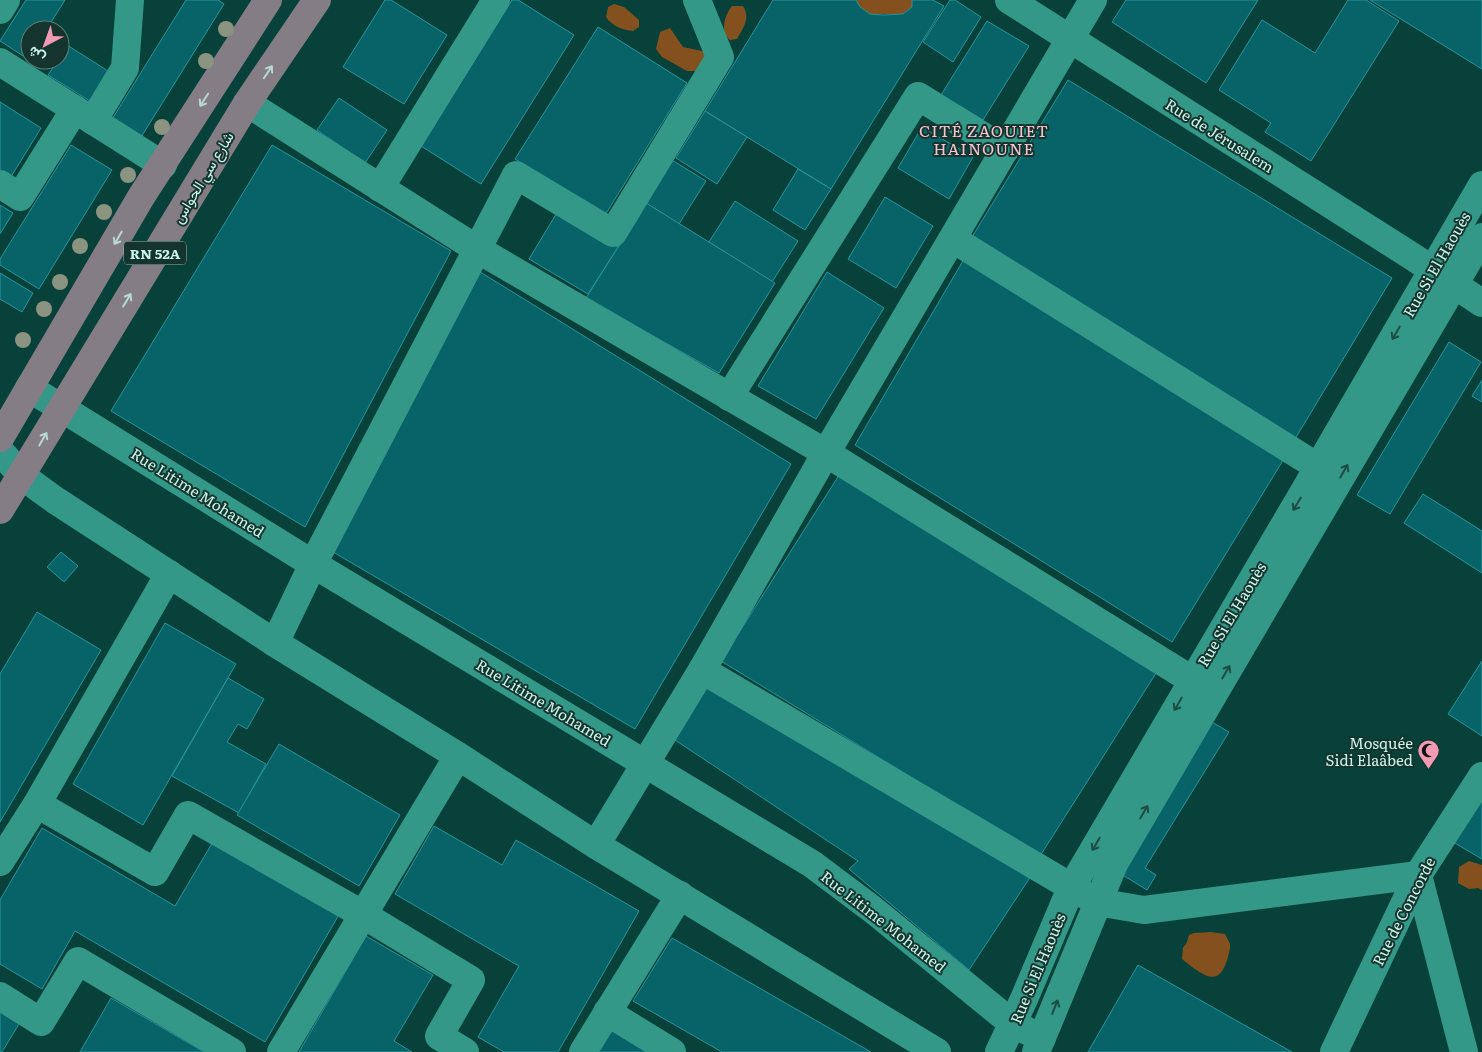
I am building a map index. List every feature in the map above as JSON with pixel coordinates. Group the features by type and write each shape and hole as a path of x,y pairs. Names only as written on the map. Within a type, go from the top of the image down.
{"main road":[{"name":"شارع سي الحواس","path":"0,510 247,103 317,0"},
{"name":"RN 52A","path":"0,438 141,197 266,1"}],"street":[{"path":"0,10 6,0"},
{"path":"0,184 20,197 84,115 125,68 130,0"},
{"path":"380,188 496,0"},
{"path":"275,642 313,564 516,175 613,233 720,57 697,0"},
{"name":"Rue de Jérusalem","path":"1009,0 1482,303"},
{"path":"596,845 702,670 826,453 1094,0"},
{"path":"0,62 163,165"},
{"path":"730,397 918,96 1005,150"},
{"path":"247,103 476,249 826,453 1192,680"},
{"name":"Rue Si El Haouès","path":"1039,1045 1114,864 1443,277 1482,185"},
{"name":"Rue Si El Haouès","path":"999,1052 1014,1024 1071,888 1318,467 1443,277 1482,237"},
{"path":"952,239 1318,467"},
{"name":"Rue Litime Mohamed","path":"29,388 313,564 812,864 872,909 1039,1045"},
{"path":"0,451 22,476 275,642 596,845 938,1052"},
{"path":"0,862 37,804 169,574"},
{"path":"702,670 1071,888 1098,902 1144,910 1418,875 1464,1052"},
{"path":"280,1052 458,756"},
{"name":"Rue de Concorde","path":"1334,1052 1418,875 1482,776"},
{"path":"37,804 155,872 188,815 362,914 471,980 439,1036 465,1052"},
{"path":"583,1052 680,895"},
{"path":"0,996 41,1022 78,961 232,1052"},
{"path":"607,1012 672,1052"}],"shaded area":[{"path":"856,0 912,0 912,7 903,14 870,14 860,7"},
{"path":"614,4 624,7 639,20 639,27 633,31 621,29 611,23 606,17 608,7"},
{"path":"732,6 743,6 746,19 737,39 730,40 725,33 724,24"},
{"path":"670,28 683,47 711,53 701,71 687,71 662,57 656,49 660,32"},
{"path":"1469,861 1482,865 1482,890 1478,888 1469,889 1458,883 1459,867"},
{"path":"1211,932 1225,934 1230,944 1227,961 1223,970 1213,977 1199,972 1182,959 1183,948 1189,935"}],"building":[{"path":"26,0 65,0 52,20 20,20 20,54 0,41"},
{"path":"186,0 218,0 224,4 138,142 109,124"},
{"path":"385,0 391,0 447,35 404,104 343,67"},
{"path":"512,0 518,0 574,35 481,184 421,146"},
{"path":"773,0 856,0 860,7 870,14 883,15 903,14 912,7 912,0 933,0 944,6 831,189 705,111"},
{"path":"950,0 955,0 981,17 953,62 923,42"},
{"path":"1126,0 1258,0 1206,83 1112,22"},
{"path":"1348,0 1366,0 1399,21 1311,161 1265,132 1271,123 1219,90 1262,20 1315,53"},
{"path":"1370,0 1482,0 1482,69"},
{"path":"987,21 1029,46 983,120 941,95"},
{"path":"598,27 687,83 605,215 515,159"},
{"path":"70,47 108,71 90,101 48,75 51,70 70,70"},
{"path":"1068,80 1392,278 1295,439 972,237"},
{"path":"339,98 387,130 365,163 317,130"},
{"path":"0,102 41,128 9,180 0,174"},
{"path":"705,111 747,137 717,184 676,158"},
{"path":"922,127 973,157 949,199 898,168"},
{"path":"71,145 112,170 39,289 0,265 0,259"},
{"path":"272,145 451,251 305,527 111,411"},
{"path":"672,160 706,181 679,224 646,203"},
{"path":"798,169 831,189 805,230 773,210"},
{"path":"885,197 933,226 896,288 848,259"},
{"path":"735,201 798,241 772,282 709,242"},
{"path":"646,203 775,283 719,373 586,298"},
{"path":"0,205 13,213 0,234"},
{"path":"558,211 618,247 588,294 529,259"},
{"path":"964,259 1285,457 1172,642 855,445"},
{"path":"477,270 791,464 635,729 333,552"},
{"path":"827,272 884,308 816,419 758,386"},
{"path":"0,273 33,293 22,312 0,299"},
{"path":"1449,342 1481,362 1390,514 1357,495"},
{"path":"1482,380 1482,402 1472,396"},
{"path":"841,472 1158,670 1040,856 721,661"},
{"path":"1423,494 1482,531 1482,573 1404,523"},
{"path":"61,552 78,566 64,582 47,567"},
{"path":"37,612 101,650 0,822 0,674"},
{"path":"165,623 236,664 143,825 73,784"},
{"path":"1482,661 1482,736 1448,714"},
{"path":"228,678 264,699 247,729 238,724 227,742 266,764 239,813 172,776"},
{"path":"707,683 1031,876 969,970 849,869 858,861 675,740"},
{"path":"1210,721 1229,732 1145,868 1156,875 1147,890 1121,874"},
{"path":"279,744 400,815 359,886 237,815"},
{"path":"1482,796 1482,859 1453,842"},
{"path":"434,826 502,865 516,840 639,911 558,1052 504,1052 478,1037 519,966 395,894"},
{"path":"42,828 175,906 214,840 340,913 265,1042 75,931 42,989 0,964 0,900"},
{"path":"366,936 433,975 394,1041 412,1052 299,1052"},
{"path":"672,938 871,1052 722,1052 633,1001"},
{"path":"1138,965 1292,1052 1088,1052"},
{"path":"111,998 204,1052 80,1052"},
{"path":"0,1012 19,1024 2,1052 0,1052"},
{"path":"613,1028 651,1052 598,1052"}],"place":[{"name":"Mosquée Sidi Elaâbed","path":"1429,770"}],"district":[{"name":"CITÉ ZAOUIET HAINOUNE","path":"984,139"}]}
